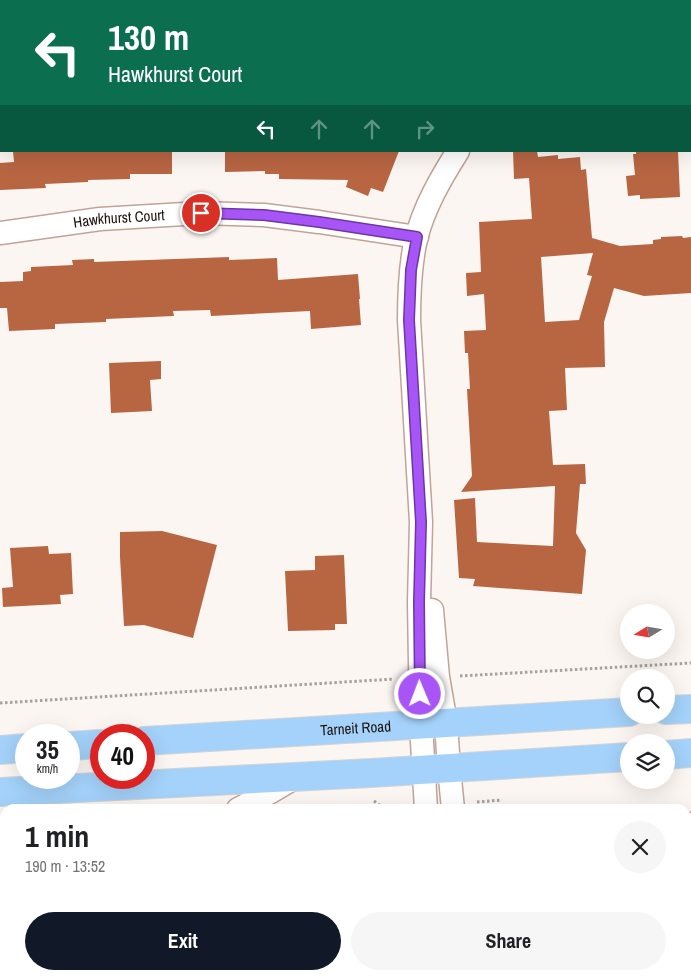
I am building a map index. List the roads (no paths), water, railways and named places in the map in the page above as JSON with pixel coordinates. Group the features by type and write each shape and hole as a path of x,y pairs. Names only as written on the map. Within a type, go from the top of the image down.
{"main road":[{"path":"675,710 691,709"},
{"name":"Tarneit Road","path":"155,740 620,713"},
{"path":"0,750 15,749"},
{"path":"675,754 691,753"},
{"path":"0,792 620,758"}],"street":[{"path":"427,804 436,769 434,724 419,627 421,522 409,320 411,270 417,237 428,204 457,152"},
{"name":"Hawkhurst Court","path":"0,233 100,219 201,213 264,215 417,237"},
{"path":"436,769 451,804"},
{"path":"262,803 296,777"}]}
